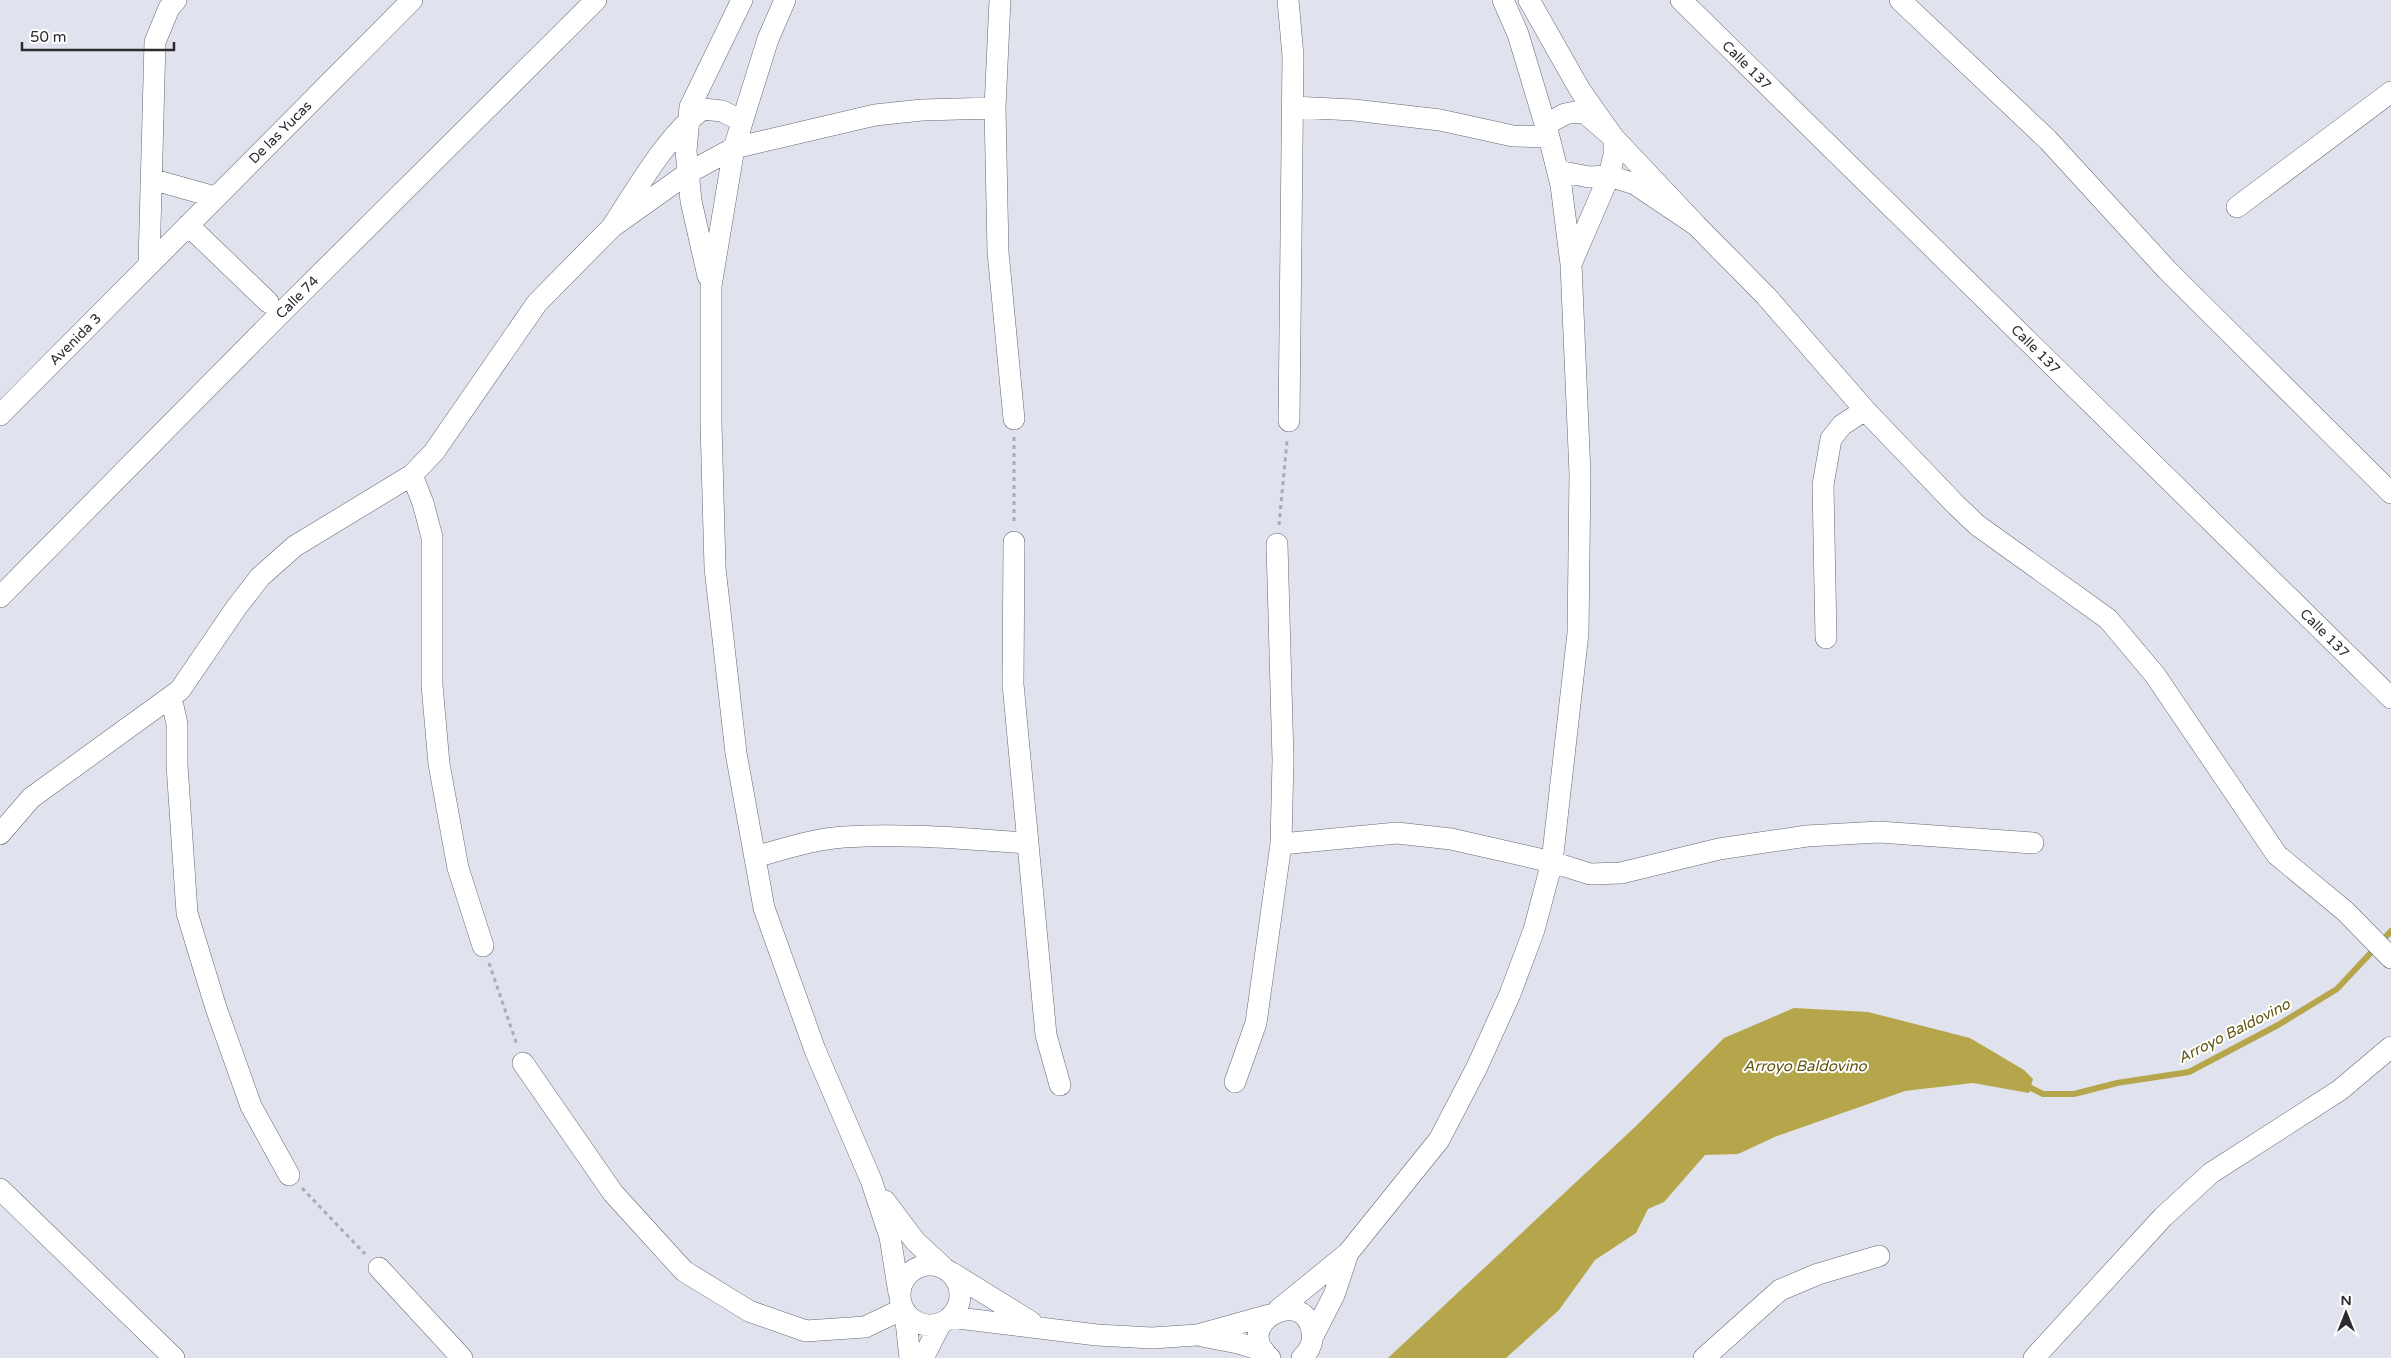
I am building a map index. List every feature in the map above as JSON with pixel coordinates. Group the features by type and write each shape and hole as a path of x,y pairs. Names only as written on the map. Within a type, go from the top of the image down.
{"street":[{"path":"149,264 155,42 169,8 176,0"},
{"name":"De las Yucas","path":"149,264 412,0"},
{"name":"Calle 74","path":"0,597 280,314 596,0"},
{"path":"711,286 691,202 686,151 690,107 742,0"},
{"path":"785,0 768,39 734,148 711,286 714,568 736,753 764,908 815,1050 871,1180 890,1236 910,1358"},
{"path":"1000,0 995,108 998,252 1014,419"},
{"path":"1288,0 1294,56 1289,421"},
{"path":"1267,1354 1259,1338 1260,1329 1274,1313 1348,1253 1439,1140 1477,1067 1510,994 1534,930 1552,862 1578,633 1580,474 1571,264 1558,171 1518,34 1503,0"},
{"path":"1529,0 1580,90 1614,138 1614,155 1609,176 1571,264"},
{"name":"Calle 137","path":"1681,0 2391,698"},
{"path":"1900,0 2048,140 2167,270 2391,494"},
{"path":"2237,207 2391,92"},
{"path":"1294,107 1354,110 1440,120 1513,136 1547,131 1565,114 1575,112 1586,114 1614,138 1766,296 1864,410 1977,525 2108,620 2155,675 2276,855 2345,911 2389,955"},
{"path":"0,834 31,798 180,690 236,608 260,577 295,546 412,475 434,452 537,303 612,227 688,173 734,148 875,115 922,110 995,108"},
{"path":"612,227 644,177 689,119 703,109 722,111 742,121"},
{"path":"1558,171 1589,178 1609,176 1635,184 1696,225"},
{"path":"151,179 216,197"},
{"path":"188,225 268,302"},
{"name":"Avenida 3","path":"0,414 149,264"},
{"path":"1826,638 1823,485 1831,439 1842,424 1864,410"},
{"path":"412,475 423,503 432,537 432,686 439,764 458,868 483,946"},
{"path":"1014,542 1013,684 1046,1036 1060,1085"},
{"path":"1235,1082 1256,1023 1281,844 1282,760 1277,544"},
{"path":"170,697 177,724 177,765 187,913 216,1008 251,1106 289,1175"},
{"path":"1281,844 1397,833 1451,839 1552,862 1590,874 1621,873 1719,849 1807,836 1879,832 2033,843"},
{"path":"755,857 802,843 843,837 911,836 1027,843"},
{"path":"2034,1358 2163,1217 2211,1173 2340,1090 2391,1047"},
{"path":"523,1063 613,1193 684,1271 749,1311 806,1331 865,1327 902,1305"},
{"path":"871,1180 915,1241 957,1281 960,1300 931,1339 923,1358"},
{"path":"0,1189 174,1358"},
{"path":"1308,1351 1334,1295 1348,1253"},
{"path":"1704,1358 1780,1290 1818,1274 1879,1256"},
{"path":"902,1305 907,1274 914,1268 934,1264 947,1270 1038,1326"},
{"path":"379,1268 462,1358"},
{"path":"902,1305 921,1324 931,1325 946,1320 1038,1326 1097,1335 1152,1338 1197,1335 1288,1309 1298,1312 1306,1318 1308,1351"},
{"path":"1197,1335 1238,1343 1267,1354"}],"path":[{"path":"1014,419 1014,542"},
{"path":"1277,544 1289,421"},
{"path":"483,946 523,1063"},
{"path":"289,1175 379,1268"}],"water":[{"name":"Arroyo Baldovino","path":"1794,1008 1868,1012 1970,1038 2024,1070 2033,1079 2029,1093 1973,1083 1905,1091 1777,1136 1738,1154 1705,1155 1664,1202 1648,1209 1636,1233 1595,1260 1559,1310 1506,1358 1388,1358 1636,1126 1724,1038"}],"waterway":[{"name":"Arroyo Baldovino","path":"2031,1088 2043,1094 2074,1094 2117,1083 2189,1072 2278,1025 2337,989 2391,931"}]}
